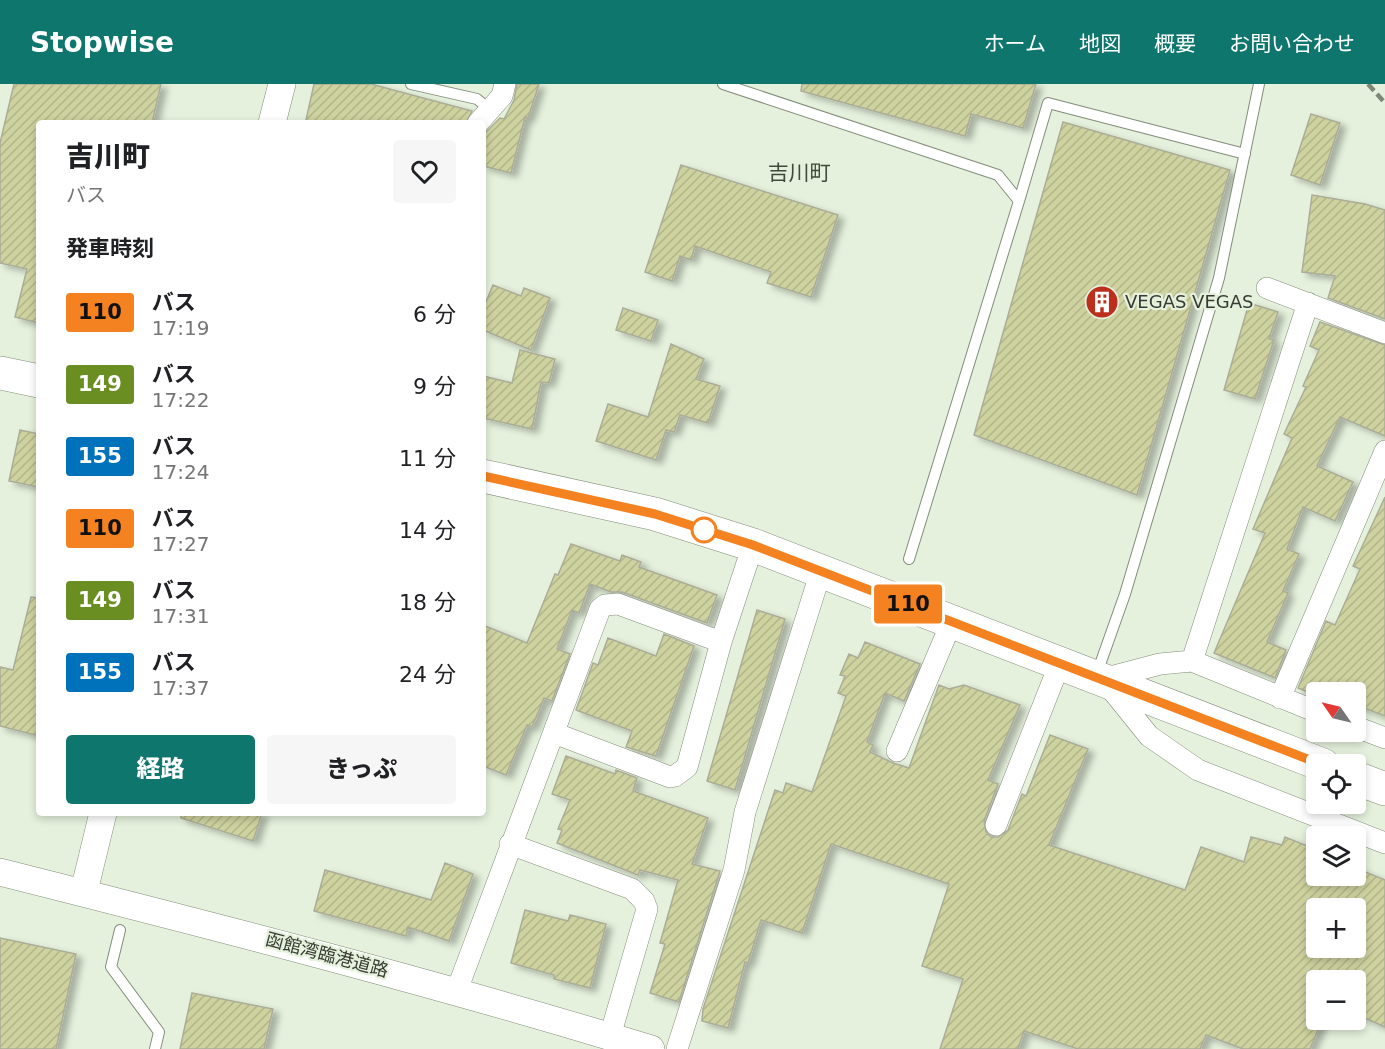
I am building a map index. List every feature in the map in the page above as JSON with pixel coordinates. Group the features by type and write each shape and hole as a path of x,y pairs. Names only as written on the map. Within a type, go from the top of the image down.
{"highway":[{"path":"0,373 36,380"},
{"path":"486,477 655,514 753,545 1306,758"},
{"path":"1366,782 1385,789"}],"street":[{"path":"273,120 282,84"},
{"path":"484,116 502,96 505,84"},
{"path":"1267,288 1385,333"},
{"path":"1192,661 1308,303"},
{"path":"1280,698 1385,451"},
{"path":"554,733 670,777 675,776 687,766 721,642 753,545"},
{"path":"677,1049 734,870 745,812 821,571"},
{"path":"457,990 600,609 605,605 618,604 721,642"},
{"path":"897,751 952,621"},
{"path":"1306,708 1192,661 1160,664 1099,678 1149,736 1198,770 1385,843"},
{"path":"996,825 1060,663"},
{"path":"1366,731 1385,738"},
{"path":"84,891 102,816"},
{"path":"510,844 632,889 644,901 647,909 610,1036"},
{"name":"函館湾臨港道路","path":"0,872 84,891 457,990 651,1049"}],"lane":[{"path":"411,84 477,99 484,116"},
{"path":"723,84 998,175 1019,201"},
{"path":"1099,678 1218,278 1259,84"},
{"path":"909,559 1048,103 1245,154"},
{"path":"120,930 111,967 159,1032 155,1049"}],"building":[{"path":"14,84 161,84 153,120 36,120 36,322 15,317 27,269 0,263 0,143"},
{"path":"314,84 371,84 472,111 468,120 306,120"},
{"path":"517,84 539,84 528,118 525,117 511,173 486,167 486,132 500,118 504,119 514,100"},
{"path":"802,84 1036,84 1023,128 971,114 965,136 801,91"},
{"path":"1311,114 1340,123 1320,185 1291,175"},
{"name":"VEGAS VEGAS","path":"1063,122 1230,170 1137,495 974,435"},
{"path":"681,165 838,215 811,297 767,283 771,272 695,246 691,260 680,256 672,281 645,272"},
{"path":"1312,195 1365,204 1385,210 1385,319 1328,298 1335,276 1302,272"},
{"path":"493,285 521,296 524,288 550,298 531,350 486,331 486,302"},
{"path":"1249,303 1278,312 1269,339 1274,340 1255,399 1224,390"},
{"path":"623,308 658,320 651,341 616,330"},
{"path":"1320,322 1385,345 1385,436 1340,417 1317,466 1353,482 1335,521 1303,507 1287,549 1299,554 1283,591 1288,593 1267,642 1286,650 1275,678 1214,653 1265,533 1253,529 1292,438 1284,434 1306,387 1303,386 1319,350 1310,346"},
{"path":"671,344 704,359 696,379 720,386 708,423 680,415 674,432 666,430 656,460 596,441 608,404 648,417"},
{"path":"520,350 555,359 549,383 541,382 532,429 486,419 486,377 512,383"},
{"path":"20,430 36,433 36,486 9,481"},
{"path":"1385,497 1385,716 1366,709 1366,682 1306,682 1306,691 1298,688 1326,621 1335,625 1360,569 1353,566"},
{"path":"571,544 620,561 622,555 641,562 639,567 717,595 707,623 622,592 611,592 590,584 579,613 572,610 557,649 570,654 552,701 544,698 532,727 527,725 506,775 486,767 486,626 527,643 555,574 558,575"},
{"path":"31,597 36,598 36,735 0,726 0,667 13,670"},
{"path":"757,610 785,619 735,790 707,781"},
{"path":"664,634 694,646 656,756 626,747 632,731 576,710 593,663 598,665 608,638 656,656"},
{"path":"865,642 920,664 904,701 885,693 867,742 873,745 870,752 909,768 939,685 949,689 964,685 1020,705 988,780 998,784 984,821 986,832 991,837 998,837 1008,830 1022,794 1026,796 1050,735 1088,749 1049,845 1185,890 1201,847 1244,862 1251,837 1282,845 1285,837 1306,846 1306,886 1366,886 1366,872 1385,880 1385,1027 1366,1018 1366,970 1306,970 1306,1030 1318,1030 1310,1049 1243,1049 1206,1035 1200,1049 1078,1049 1024,1031 1018,1049 940,1049 963,979 922,966 949,884 831,844 802,933 761,920 748,963 745,962 728,1028 702,1021 703,1009 775,790 783,793 786,783 812,792 846,696 838,693 845,676 840,675 849,654 858,658"},
{"path":"566,756 615,774 616,770 637,778 633,791 708,818 692,864 720,871 679,1002 650,993 665,944 660,943 678,880 640,870 638,875 557,843 562,830 558,829 570,800 552,794"},
{"path":"181,816 261,816 253,841 181,818"},
{"path":"445,863 473,874 449,941 408,927 406,936 314,911 325,870 431,900"},
{"path":"525,910 568,921 570,915 606,924 590,988 554,979 554,975 511,963"},
{"path":"0,938 76,954 56,1049 0,1049"},
{"path":"192,993 273,1009 264,1049 180,1049"}],"railway":[{"path":"1368,84 1385,103"}],"bus line":[{"name":"110","path":"486,477 655,514 753,545 1015,644 1306,758"}],"place":[{"name":"VEGAS VEGAS","path":"1102,302"}],"district":[{"name":"吉川町","path":"799,173"}]}
